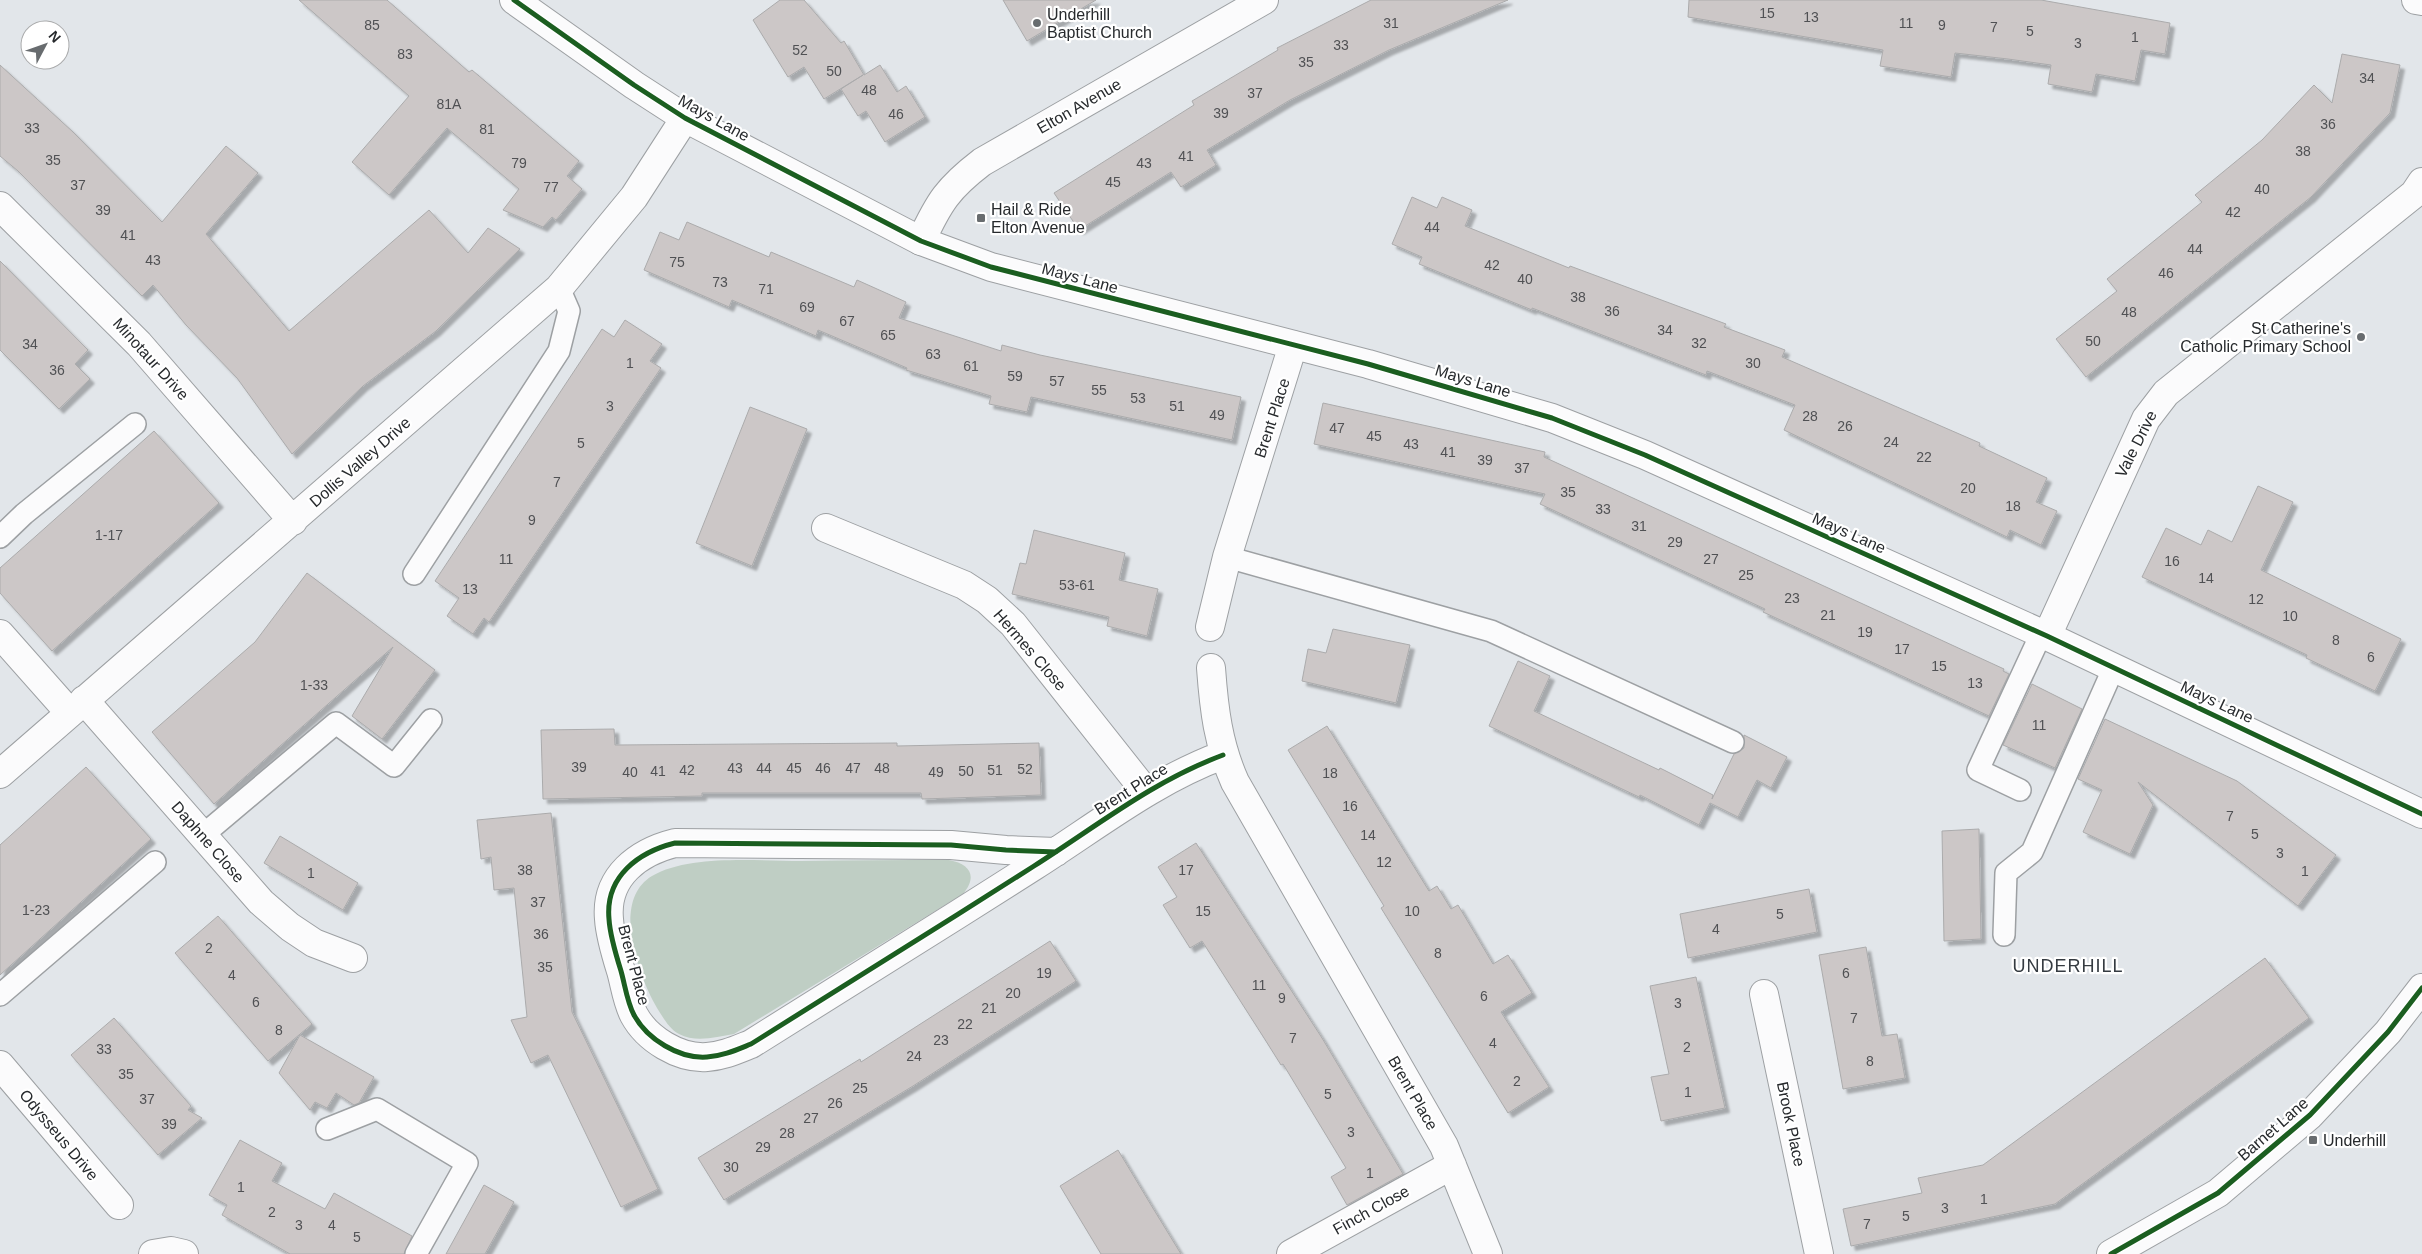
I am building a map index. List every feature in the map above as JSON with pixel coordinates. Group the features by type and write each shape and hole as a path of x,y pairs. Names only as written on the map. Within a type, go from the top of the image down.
{"street":[{"name":"Mays Lane","path":"514,0 634,85 685,118 921,241 992,267 1293,344 1461,390 1552,418 1645,455 2044,635 2422,814"},
{"name":"Elton Avenue","path":"921,241 936,208 956,182 982,162 1264,0"},
{"path":"2416,0 2422,1"},
{"name":"Dollis Valley Drive","path":"0,774 559,288 634,197 685,118"},
{"name":"Vale Drive","path":"2044,635 2146,420 2166,393 2414,194 2422,182"},
{"name":"Minotaur Drive","path":"0,206 133,337 293,521"},
{"name":"Brent Place","path":"1210,627 1227,558 1293,344"},
{"name":"Hermes Close","path":"826,528 964,585 987,600 1013,624 1146,792"},
{"name":"Daphne Close","path":"0,634 76,706 203,836 261,902 290,927 314,944 353,958"},
{"name":"Brent Place","path":"1211,668 1214,710 1223,755 1250,810 1439,1138 1475,1216 1488,1254"},
{"name":"Brent Place","path":"1056,852 951,845 675,842 638,857 625,869 616,883 608,918 634,1014 649,1035 667,1046 705,1057 729,1053 759,1038 1056,852 1146,792 1186,769 1223,755"},
{"name":"Barnet Lane","path":"2111,1254 2218,1193 2310,1116 2388,1032 2422,988"},
{"name":"Brook Place","path":"1764,994 1819,1254"},
{"name":"Odysseus Drive","path":"0,1065 119,1205"},
{"name":"Finch Close","path":"1291,1254 1452,1165"}],"lane":[{"path":"414,574 559,351 569,311 559,288"},
{"path":"0,537 24,514 135,424"},
{"path":"1227,558 1491,631 1733,742"},
{"path":"2020,790 1978,770 2044,635"},
{"path":"2004,935 2006,873 2032,852 2114,667"},
{"path":"203,836 336,723 394,766 431,720"},
{"path":"0,995 155,862"},
{"path":"327,1130 377,1109 467,1163 416,1254"}],"shaded area":[{"path":"724,860 949,860 962,864 967,868 971,876 968,888 963,894 734,1034 699,1039 686,1037 675,1032 657,1008 636,959 630,921 633,903 639,888 652,876 667,869 685,864"}],"building":[{"path":"299,0 387,0 469,72 472,70 579,161 567,176 582,189 556,220 552,217 543,227 503,210 519,189 447,128 389,195 352,162 409,96"},
{"path":"780,0 804,0 841,43 844,41 864,75 880,65 897,92 906,86 925,117 885,142 866,111 858,116 841,89 863,75 824,99 804,67 788,77 753,20"},
{"name":"Underhill Baptist Church","path":"1003,0 1096,0 1027,41"},
{"path":"1371,0 1508,0 1389,50 1290,100 1207,150 1216,165 1181,187 1171,172 1079,230 1054,193 1194,105 1192,101 1278,50 1277,48"},
{"path":"1689,0 2041,0 2170,23 2165,54 2141,50 2135,81 2096,74 2092,92 2048,84 2051,65 2008,59 1955,53 1951,77 1880,66 1883,50 1688,17"},
{"path":"2342,54 2400,65 2390,113 2311,197 2086,377 2056,339 2117,291 2107,279 2202,202 2195,195 2262,140 2314,85 2332,103"},
{"path":"0,65 73,132 162,222 226,146 258,173 206,234 289,331 429,210 468,253 488,228 520,249 436,331 363,386 292,454 237,378 186,325 153,285 142,296 18,171 0,156"},
{"path":"1412,197 1437,208 1442,197 1472,210 1465,226 1569,268 1570,266 1726,324 1724,327 1785,350 1782,357 1980,443 1979,446 2047,478 2036,502 2057,511 2041,545 2010,530 2007,537 1784,430 1795,405 1707,371 1706,375 1532,308 1532,310 1419,264 1422,257 1392,244"},
{"path":"687,222 769,257 771,252 854,287 857,280 906,302 899,318 1001,351 1002,345 1040,355 1241,397 1232,440 1031,397 1027,412 989,404 991,396 906,370 907,368 818,330 816,336 732,300 729,307 644,270 660,232 679,240"},
{"path":"0,261 88,350 75,364 90,379 59,409 0,350"},
{"path":"625,320 662,344 650,361 661,368 489,622 484,618 473,634 447,616 459,598 435,581 602,329 614,337"},
{"path":"1323,403 1545,452 1544,457 2004,669 2003,671 2009,674 1989,716 1763,612 1765,609 1540,504 1545,494 1314,444"},
{"path":"750,407 807,429 752,566 696,543"},
{"path":"154,431 219,503 52,651 0,593 0,568"},
{"path":"2258,486 2293,502 2261,570 2401,639 2375,691 2306,658 2307,655 2142,577 2166,528 2201,545 2208,530 2232,542"},
{"path":"1034,530 1125,553 1119,580 1158,589 1147,636 1107,626 1109,617 1012,594 1020,563 1026,564"},
{"path":"307,573 435,670 382,739 352,716 393,647 214,804 152,732 255,642"},
{"path":"1333,629 1410,645 1396,703 1302,681 1308,649 1326,653"},
{"path":"1518,661 1550,676 1534,711 1659,770 1660,768 1713,795 1712,799 1734,754 1744,748 1744,735 1787,757 1771,788 1757,780 1738,817 1710,803 1699,825 1640,795 1639,797 1489,726"},
{"path":"2032,684 2082,709 2055,768 2003,745"},
{"path":"2105,719 2237,781 2336,855 2298,906 2138,782 2153,805 2130,854 2083,832 2102,790 2078,779"},
{"path":"1327,726 1429,891 1437,886 1451,909 1458,905 1493,964 1508,955 1532,993 1501,1012 1549,1087 1508,1113 1381,908 1384,906 1288,750"},
{"path":"614,729 615,745 897,743 897,746 1039,743 1041,795 922,799 921,793 702,793 702,796 543,799 541,730"},
{"path":"86,767 151,839 0,975 0,845"},
{"path":"551,813 572,1012 658,1189 621,1207 548,1055 531,1063 511,1020 527,1017 514,888 494,890 491,857 481,859 477,820"},
{"path":"1979,829 1981,939 1944,941 1942,831"},
{"path":"280,836 358,883 343,910 264,863"},
{"path":"1196,843 1322,1038 1403,1174 1347,1205 1331,1177 1346,1168 1283,1064 1281,1065 1202,941 1190,948 1163,905 1177,897 1158,867"},
{"path":"1809,889 1817,932 1688,958 1680,914"},
{"path":"218,916 312,1024 268,1061 175,953"},
{"path":"1050,941 1076,981 913,1086 724,1200 698,1158 860,1059 861,1062"},
{"path":"1866,947 1882,1036 1897,1034 1905,1078 1843,1089 1819,955"},
{"path":"2265,958 2309,1018 2055,1204 1851,1246 1843,1209 1922,1193 1918,1178 1983,1165"},
{"path":"1696,977 1725,1108 1661,1121 1651,1077 1669,1074 1650,986"},
{"path":"114,1018 191,1106 188,1110 202,1118 158,1155 71,1055"},
{"path":"300,1035 374,1077 359,1103 354,1105 336,1093 327,1108 315,1102 310,1110 279,1073"},
{"path":"240,1140 282,1163 272,1181 325,1209 334,1193 412,1236 404,1254 290,1254 222,1215 227,1205 209,1195"},
{"path":"1118,1150 1181,1254 1101,1254 1060,1186"},
{"path":"484,1185 514,1202 485,1254 446,1254"}],"cycle path":[{"path":"514,0 634,85 685,118 921,241 991,267 1368,364 1552,418 1645,455 2047,636 2422,814"},
{"path":"1056,852 1006,850 951,845 675,843 662,847 637,860 627,868 619,878 609,904 612,939 630,1005 634,1015 647,1032 665,1046 686,1055 696,1057 713,1056 751,1044 1034,866 1057,851 1126,805 1173,778 1223,755"},
{"path":"2111,1254 2218,1193 2310,1115 2388,1032 2422,988"}],"place":[{"name":"Underhill Baptist Church","path":"1037,23"},
{"name":"Hail & Ride Elton Avenue","path":"981,218"},
{"name":"St Catherine's Catholic Primary School","path":"2361,337"},
{"name":"Underhill","path":"2313,1140"}],"district":[{"name":"UNDERHILL","path":"2068,966"}]}
